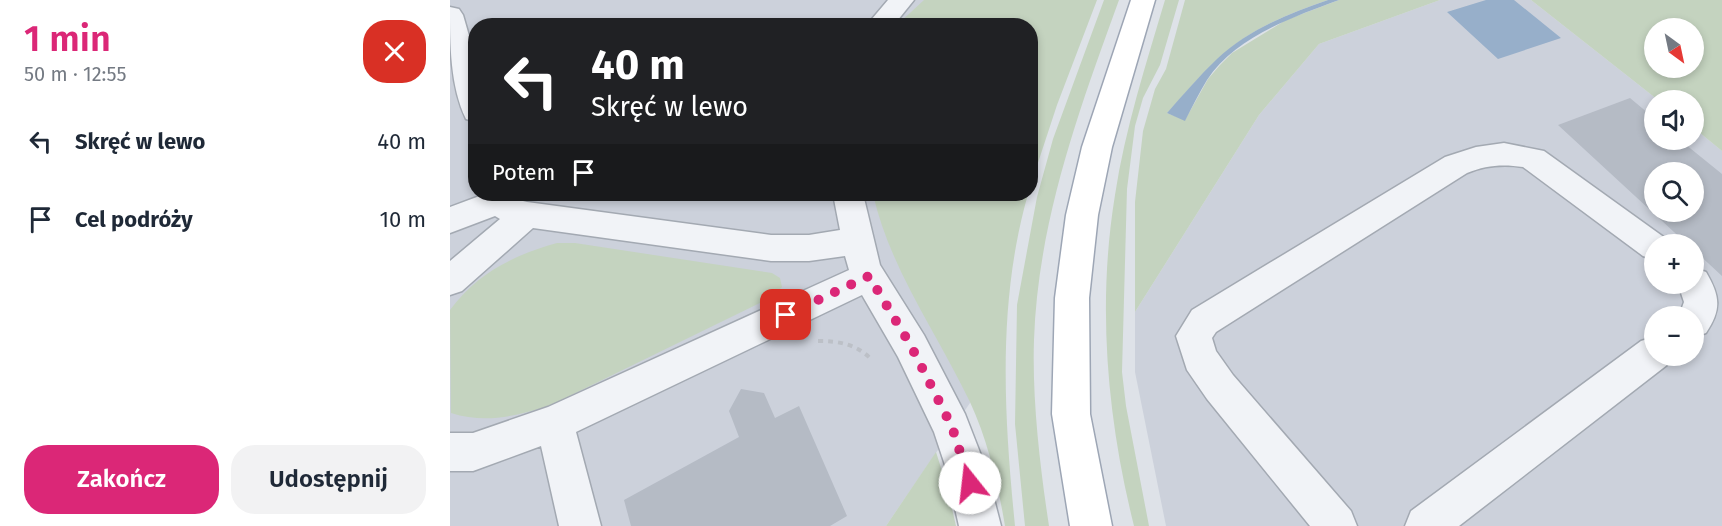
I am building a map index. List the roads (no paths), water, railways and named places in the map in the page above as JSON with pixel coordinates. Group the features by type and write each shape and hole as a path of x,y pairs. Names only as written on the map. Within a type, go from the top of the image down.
{"main road":[{"path":"1091,526 1071,414 1071,298 1082,214 1092,170 1117,77 1143,0"}],"street":[{"path":"885,18 902,0"},
{"path":"450,15 468,82"},
{"path":"1336,526 1209,372 1200,357 1194,336 1204,321 1456,165 1494,153 1513,153 1533,159 1644,240"},
{"path":"849,201 857,241 869,276 911,346 952,427 966,468 980,526"},
{"path":"450,220 508,203 771,248 809,248 857,241"},
{"path":"450,281 508,203"},
{"path":"450,452 473,452 555,423 869,276"},
{"path":"1426,526 1644,361"},
{"path":"555,423 580,526"}],"water":[{"path":"1328,0 1339,0 1284,21 1249,40 1233,52 1207,80 1185,121 1167,113 1210,65 1229,48 1284,17"},
{"path":"1486,0 1514,0 1561,38 1498,59 1447,12"}]}
